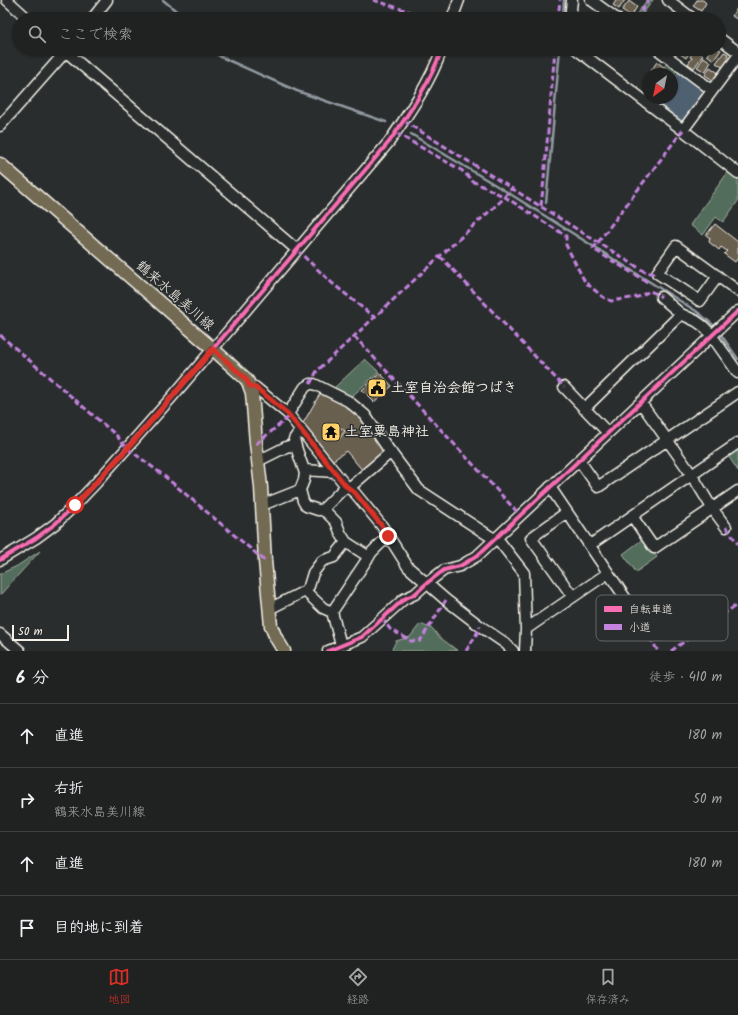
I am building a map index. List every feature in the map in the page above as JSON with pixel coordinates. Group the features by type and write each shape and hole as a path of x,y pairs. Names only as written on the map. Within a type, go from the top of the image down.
{"main road":[{"name":"鶴来水島美川線","path":"0,164 213,349 245,378 250,386"},
{"path":"250,386 252,393 262,505 264,561 271,626 284,651"}],"street":[{"path":"7,0 20,12"},
{"path":"98,12 107,0"},
{"path":"455,12 459,0"},
{"path":"571,12 572,0"},
{"path":"591,0 607,12"},
{"path":"668,0 684,12"},
{"path":"726,43 738,52"},
{"path":"0,126 61,56"},
{"path":"73,56 297,250"},
{"path":"0,560 36,538 55,524 75,505 137,437 389,142 410,112 424,88 439,56"},
{"path":"585,56 738,173"},
{"path":"666,56 712,90"},
{"path":"683,130 738,56"},
{"path":"718,276 700,301 658,274 676,246 718,276 738,291"},
{"path":"661,297 681,314 716,332 738,373"},
{"path":"328,651 362,637 404,599 415,594 444,570 460,566 477,556 738,311"},
{"path":"584,409 681,314"},
{"path":"288,414 305,387 310,384 314,384 348,401 365,415 419,490 500,542 524,573 526,629 525,651"},
{"path":"250,386 255,387 288,414 335,472 355,493 382,526 408,567 446,600 478,625 505,643 513,651"},
{"path":"564,387 608,433"},
{"path":"579,460 598,487 738,392"},
{"path":"641,403 692,475 712,508 726,527"},
{"path":"301,429 294,439 305,473 300,490 303,502 306,506 322,510 327,513 336,522 346,542 369,557"},
{"path":"258,461 286,447 289,446 296,448 311,441"},
{"path":"590,545 738,443"},
{"path":"322,510 391,452"},
{"path":"304,470 335,472"},
{"path":"550,487 623,595"},
{"path":"262,505 300,490"},
{"path":"632,516 654,548 738,491"},
{"path":"567,512 531,538 573,597"},
{"path":"341,645 332,612 369,557 388,536"},
{"path":"269,609 305,591 309,586 313,573 322,561 334,557 346,542"},
{"path":"526,629 608,573"},
{"path":"305,591 323,608 332,612"},
{"path":"0,634 20,651"}],"green space":[{"path":"647,0 653,0 644,12 638,12"},
{"path":"668,62 677,68 664,68"},
{"path":"728,172 738,179 738,201 723,222 716,217 703,235 690,225"},
{"path":"365,359 379,372 351,397 334,388"},
{"path":"735,448 738,452 738,471 727,454"},
{"path":"643,539 657,557 636,572 623,554"},
{"path":"40,551 0,595 0,574 17,566"},
{"path":"420,624 433,629 438,636 458,651 391,651 396,641 410,637"}],"water":[{"path":"680,70 706,89 682,121 660,104 678,104 678,73"}],"building":[{"path":"615,0 625,0 619,9 613,5 616,1"},
{"path":"697,0 703,0 706,3 701,11 693,6"},
{"path":"629,1 637,7 634,12 625,12 622,10"},
{"path":"738,7 738,20 732,16"},
{"path":"726,53 728,54 727,57 731,60 724,68 716,63 721,56 726,56"},
{"path":"702,56 694,68 688,64 692,58 690,57"},
{"path":"708,56 717,56 714,60"},
{"path":"704,57 711,62 705,72 697,67"},
{"path":"657,62 664,67 663,68 653,68"},
{"path":"710,67 720,74 714,81 705,75"},
{"path":"715,224 738,242 738,259 735,262 724,254 727,251 721,247 719,250 709,242 710,238 706,235"},
{"name":"土室自治会館つばき","path":"380,373 392,386 374,402 362,390"},
{"path":"321,392 354,410 363,418 386,452 364,472 346,451 331,462 302,425"},
{"path":"333,422 345,431 339,439 327,429"}],"waterway":[{"path":"163,0 178,12"},
{"path":"563,12 564,0"},
{"path":"220,56 297,91 386,122"},
{"path":"546,203 559,56"},
{"path":"411,134 507,192 696,311 715,328"},
{"path":"719,332 738,359"}],"marked path":[{"path":"373,0 411,12"},
{"path":"559,12 560,0"},
{"path":"641,12 649,0"},
{"path":"541,206 554,56"},
{"path":"404,121 647,273 657,273"},
{"path":"647,282 593,249 683,130"},
{"path":"396,133 461,170 472,181 505,197 566,236 566,245 585,282 603,297 611,301 638,297 650,291 661,297"},
{"path":"310,384 317,371 501,201 512,188"},
{"path":"297,250 332,283 375,318"},
{"path":"440,256 564,387"},
{"path":"0,335 116,435 127,448 163,475 265,561"},
{"path":"354,336 520,515"},
{"path":"256,444 290,416"},
{"path":"726,527 738,544"},
{"path":"382,618 390,629 411,641 420,641 446,600"},
{"path":"728,611 738,604"},
{"path":"466,651 480,626"},
{"path":"652,641 658,651"},
{"path":"671,651 685,641"}],"cycle path":[{"path":"0,560 36,538 55,524 96,483 172,397 389,142 425,86 439,56"},
{"path":"328,651 362,637 404,599 415,594 444,570 460,566 477,556 738,311"}],"place":[{"name":"土室自治会館つばき","path":"377,388"},
{"name":"土室粟島神社","path":"331,432"}],"route":[{"path":"75,505 128,448 213,349 245,378 250,386 255,387 288,414 346,486 355,493 382,526 388,536"}]}
